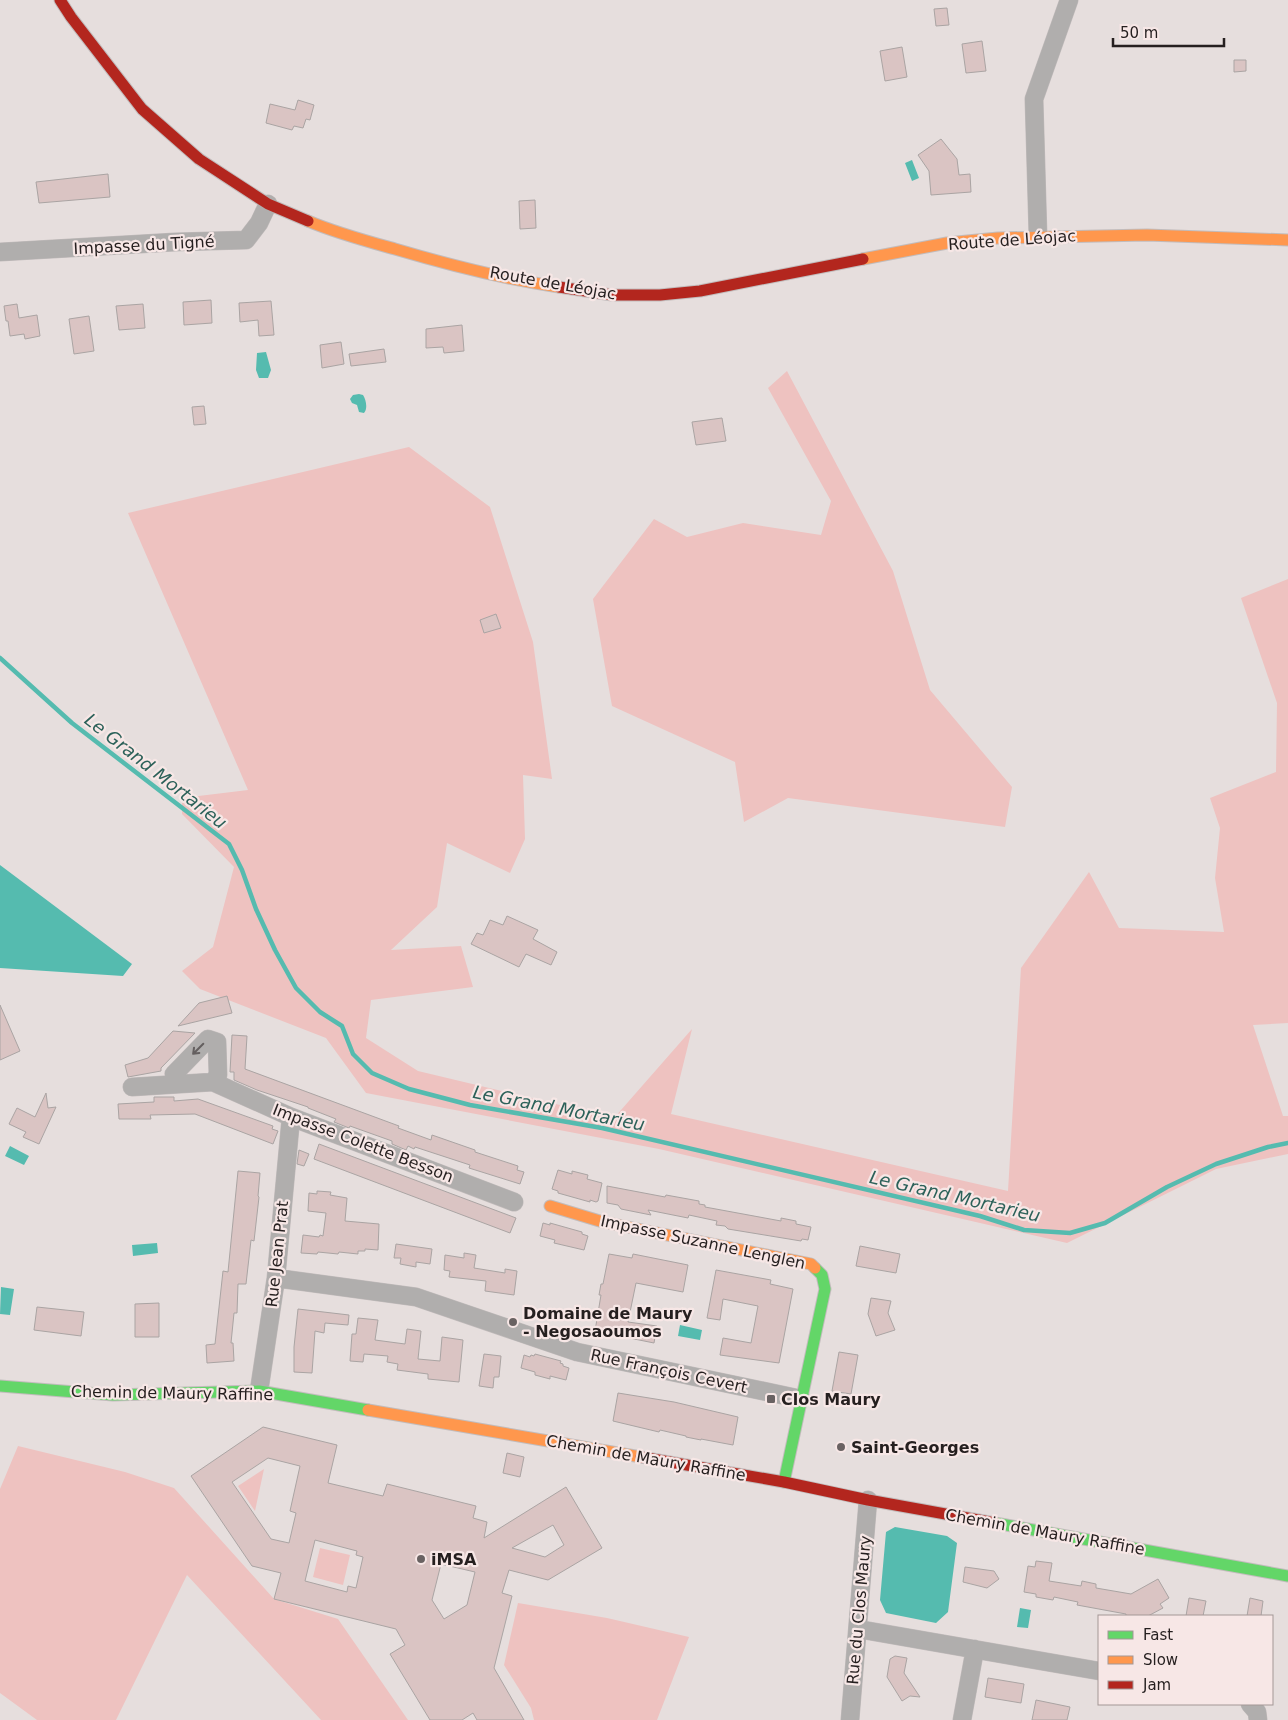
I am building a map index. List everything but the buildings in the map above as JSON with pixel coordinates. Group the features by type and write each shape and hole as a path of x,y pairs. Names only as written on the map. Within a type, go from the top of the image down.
{"street":[{"name":"Route de Léojac","path":"60,0 142,109 199,159 268,204 328,230 433,260 525,282 612,295 660,295 700,291 947,243 998,238 1147,235 1288,240"},
{"path":"1038,236 1034,99 1069,0"},
{"name":"Impasse du Tigné","path":"0,252 246,240 259,223 268,204"},
{"path":"178,1084 174,1074 208,1039 217,1042 218,1075 213,1082"},
{"name":"Impasse Colette Besson","path":"132,1087 213,1082 291,1117 514,1202"},
{"name":"Rue Jean Prat","path":"259,1392 276,1278 291,1117"},
{"name":"Impasse Suzanne Lenglen","path":"550,1206 603,1222 811,1264 822,1275 825,1289 784,1482"},
{"name":"Rue François Cevert","path":"276,1278 416,1297 577,1352 801,1399"},
{"name":"Chemin de Maury Raffine","path":"0,1386 113,1395 259,1392 784,1482 868,1500 1288,1576"},
{"name":"Rue du Clos Maury","path":"850,1720 868,1500"},
{"path":"858,1629 1098,1671"},
{"path":"962,1720 975,1649"},
{"path":"1251,1705 1257,1712 1258,1720"}],"shaded area":[{"path":"787,371 893,571 930,690 1012,787 1005,827 788,798 744,822 735,762 612,706 593,599 654,519 687,537 743,523 821,535 831,501 768,388"},
{"path":"409,447 490,507 533,642 552,779 523,775 525,839 510,873 447,843 437,907 391,950 461,946 473,987 371,1000 366,1038 418,1071 614,1118 692,1029 671,1114 1008,1191 1021,968 1089,872 1119,928 1224,932 1215,878 1220,828 1210,798 1276,772 1277,703 1241,598 1288,579 1288,1023 1253,1025 1283,1116 1288,1116 1288,1154 1216,1169 1067,1243 659,1149 366,1093 326,1038 200,989 182,971 213,947 234,867 182,814 182,798 248,790 128,513"},
{"path":"18,1446 125,1472 174,1488 274,1599 338,1619 408,1720 321,1720 187,1575 116,1720 37,1720 0,1693 0,1489"},
{"path":"264,1469 255,1511 238,1486"},
{"path":"320,1548 350,1555 343,1585 313,1577"},
{"path":"518,1603 607,1618 689,1637 657,1720 534,1720 531,1708 504,1665"}],"water":[{"path":"912,160 919,178 912,181 905,163"},
{"path":"266,352 271,370 268,378 259,378 256,370 257,353"},
{"path":"353,395 363,395 366,401 364,413 359,412 357,405 352,403 350,399"},
{"path":"0,865 132,964 123,976 0,968"},
{"path":"10,1146 29,1156 24,1165 5,1156"},
{"path":"157,1243 158,1253 133,1256 132,1245"},
{"path":"1,1287 14,1289 10,1315 0,1314"},
{"path":"680,1325 702,1330 700,1340 678,1336"},
{"path":"895,1527 947,1536 957,1543 948,1612 936,1623 886,1613 880,1600 886,1532"},
{"path":"1020,1608 1031,1610 1028,1628 1017,1627"}],"waterway":[{"name":"Le Grand Mortarieu","path":"0,658 72,723 229,844 242,870 256,909 275,950 296,988 320,1012 342,1026 353,1054 372,1073 409,1089 470,1105 602,1128 980,1216 1024,1230 1070,1233 1105,1223 1167,1187 1216,1164 1268,1147 1288,1143"}],"traffic: fast":[{"path":"784,1482 825,1289 822,1275 815,1268"},
{"path":"0,1386 113,1395 259,1391 368,1410"},
{"path":"995,1523 1288,1576"}],"traffic: slow":[{"path":"308,221 351,237 456,266 497,276 559,287"},
{"path":"863,259 947,243 998,238 1147,235 1288,240"},
{"path":"550,1206 603,1222 811,1264 815,1268"},
{"path":"368,1410 641,1457"}],"traffic: jam":[{"path":"60,0 142,109 199,159 268,204 308,221"},
{"path":"559,287 612,295 660,295 700,291 863,259"},
{"path":"641,1457 784,1482 868,1500 995,1523"}],"place":[{"name":"Domaine de Maury - Negosaoumos","path":"513,1322"},
{"name":"Clos Maury","path":"771,1399"},
{"name":"Saint-Georges","path":"841,1447"},
{"name":"iMSA","path":"421,1559"}]}
